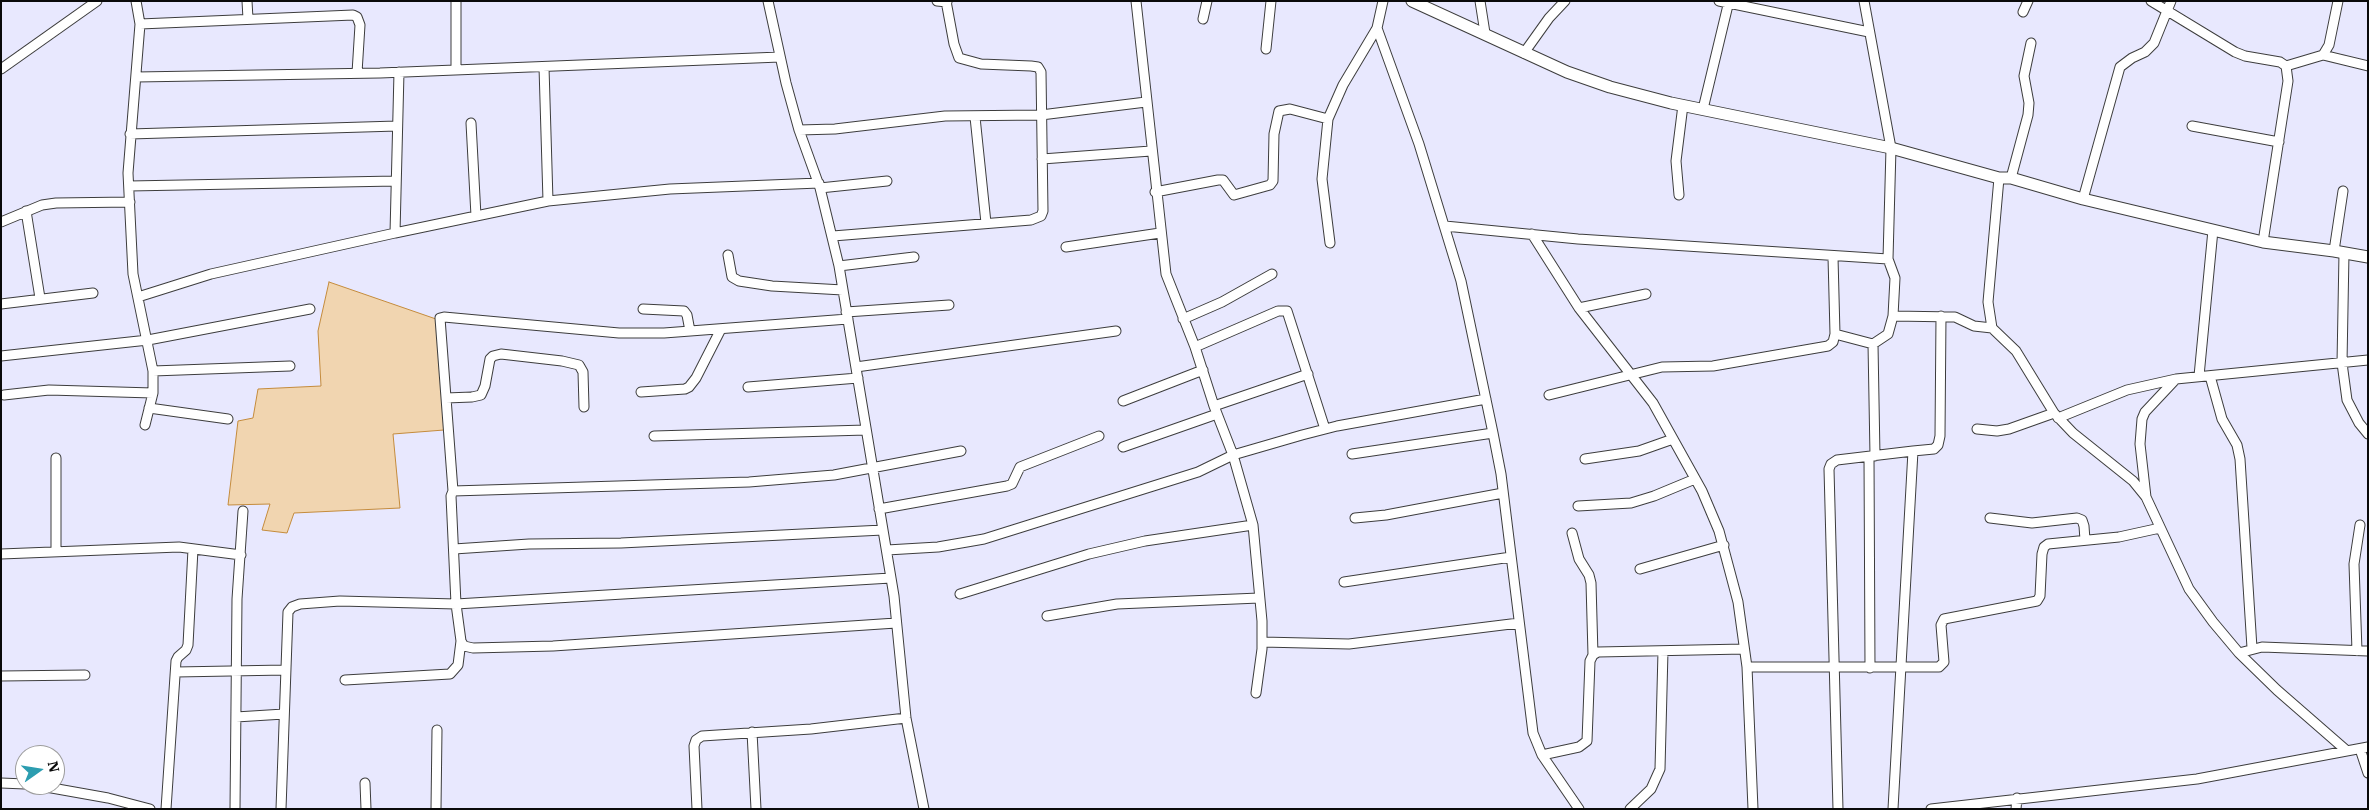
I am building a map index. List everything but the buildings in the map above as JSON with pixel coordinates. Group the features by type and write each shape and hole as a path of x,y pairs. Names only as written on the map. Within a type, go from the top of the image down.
{"street":[{"path":"1,69 97,1"},
{"path":"136,1 140,24 130,134 129,186 133,274 153,372 153,393 145,425"},
{"path":"247,1 248,19"},
{"path":"456,1 456,70"},
{"path":"768,1 799,130 819,185 839,266 891,578 906,718 924,809"},
{"path":"833,236 1031,220 1041,216 1043,211 1041,72 1038,67 981,64 959,58 954,44 947,2 936,1"},
{"path":"1136,1 1155,192 1166,274 1195,347 1233,455 1253,525 1262,642 1256,693"},
{"path":"1203,19 1206,1"},
{"path":"1266,48 1271,1"},
{"path":"1330,243 1322,179 1328,119 1343,85 1377,28 1383,1"},
{"path":"1412,1 1567,72 1610,87 1683,105 1891,148 2083,199 2263,242 2368,257"},
{"path":"1480,1 1485,33"},
{"path":"1524,53 1549,18 1565,1"},
{"path":"1719,1 1869,32"},
{"path":"1835,334 1873,344 1888,334 1893,316 1895,278 1888,259 1891,148 1864,1"},
{"path":"2023,12 2028,1"},
{"path":"2151,1 2235,52 2246,56 2280,62 2286,66 2288,81 2263,242"},
{"path":"2083,199 2120,67 2132,58 2145,52 2154,42 2171,1"},
{"path":"2322,55 2329,45 2338,1"},
{"path":"1703,109 1729,3"},
{"path":"140,24 353,15 357,17 360,24 357,74"},
{"path":"1377,28 1419,144 1461,281 1504,493 1533,733 1542,754 1579,809"},
{"path":"1992,328 1988,302 2005,178 2028,115 2029,103 2024,76 2031,43"},
{"path":"2286,66 2322,55 2368,66"},
{"path":"136,77 357,74 780,57"},
{"path":"544,66 548,201"},
{"path":"395,233 399,72"},
{"path":"799,130 835,129 945,116 1041,115 1146,102"},
{"path":"1679,195 1676,161 1683,105"},
{"path":"1155,192 1218,180 1222,180 1234,195 1270,185 1273,181 1274,134 1279,111 1290,109 1328,119"},
{"path":"975,117 986,223"},
{"path":"471,123 476,216"},
{"path":"130,134 397,126"},
{"path":"2192,126 2279,142"},
{"path":"1042,159 1151,151"},
{"path":"129,186 396,181"},
{"path":"138,297 211,274 548,201 670,189 887,181"},
{"path":"2343,191 2339,252 2342,363 2347,400 2359,423 2368,434"},
{"path":"1,222 56,202 130,202"},
{"path":"26,212 40,298"},
{"path":"1445,226 1532,234 1888,259"},
{"path":"2199,376 2213,230"},
{"path":"1066,248 1160,233"},
{"path":"1532,234 1579,308 1653,403 1695,479 1724,545 1738,602 1747,667 1753,809"},
{"path":"728,255 732,277 739,281 772,286 843,290"},
{"path":"1549,395 1662,367 1713,366 1828,346 1833,342 1835,334 1834,256"},
{"path":"839,266 914,257"},
{"path":"1184,319 1222,302 1272,274"},
{"path":"1,304 93,293"},
{"path":"1579,308 1646,294"},
{"path":"345,680 450,674 458,665 461,641 456,604 451,496 453,491 440,318 444,316 619,333 721,329 949,305"},
{"path":"1,356 148,340 310,309"},
{"path":"643,309 684,311 688,314 690,331"},
{"path":"1195,347 1284,309 1290,316 1325,429"},
{"path":"1893,316 1955,317 1974,326 1992,328 2016,351 2056,416 2073,434 2133,482 2146,497 2196,600 2239,653 2347,751"},
{"path":"1838,809 1829,469 1831,464 1837,460 1914,452 1934,449 1938,445 1940,436 1941,316"},
{"path":"641,392 689,387 696,378 721,329"},
{"path":"856,367 1116,331"},
{"path":"1870,668 1873,344"},
{"path":"446,398 472,398 481,395 485,386 490,359 501,354 579,364 583,372 584,407"},
{"path":"1977,429 1996,431 2009,429 2056,416 2127,390 2176,379 2368,360"},
{"path":"153,372 290,366"},
{"path":"1123,401 1203,370"},
{"path":"1123,447 1308,374"},
{"path":"2210,376 2222,419 2237,444 2240,459 2252,648"},
{"path":"748,387 858,378"},
{"path":"2146,497 2140,444 2142,419 2145,412 2176,379"},
{"path":"4,396 48,390 153,393"},
{"path":"886,550 938,547 984,539 1198,472 1233,455 1325,429 1486,399"},
{"path":"149,408 228,419"},
{"path":"654,436 866,430"},
{"path":"1352,454 1493,433"},
{"path":"880,509 1007,486 1012,484 1020,467 1099,436"},
{"path":"1584,459 1638,451 1673,439"},
{"path":"453,491 749,482 834,475 961,451"},
{"path":"1893,809 1914,452"},
{"path":"56,458 56,552"},
{"path":"1578,506 1631,503 1654,496 1695,479"},
{"path":"1355,518 1386,515 1504,493"},
{"path":"235,809 236,671 243,511"},
{"path":"1990,518 2032,523 2077,518 2082,520 2085,540"},
{"path":"960,594 1089,554 1145,541 1253,525"},
{"path":"2357,651 2354,564 2360,525"},
{"path":"1747,667 1901,668 1942,666 1944,662 1941,625 1944,618 2037,601 2040,596 2044,547 2057,542 2119,538 2160,528"},
{"path":"454,549 529,544 620,543 883,530"},
{"path":"1542,754 1579,747 1587,741 1590,661 1592,655 1592,590 1589,575 1580,559 1572,533"},
{"path":"1640,569 1724,545"},
{"path":"1,554 170,547 241,555"},
{"path":"166,809 178,656 186,650 188,645 193,549"},
{"path":"1344,582 1511,557"},
{"path":"281,809 288,612 292,607 300,604 340,602 456,604 891,578"},
{"path":"1047,616 1117,604 1259,598"},
{"path":"461,641 464,646 473,648 553,646 896,623"},
{"path":"1262,642 1349,644 1519,623"},
{"path":"2239,653 2252,648 2368,651"},
{"path":"1592,655 1598,652 1744,649"},
{"path":"1630,809 1651,789 1660,769 1663,651"},
{"path":"176,672 285,670"},
{"path":"1,676 85,675"},
{"path":"236,717 284,714"},
{"path":"697,809 693,756 696,740 710,735 811,729 906,718"},
{"path":"436,809 437,730"},
{"path":"752,732 756,809"},
{"path":"1931,809 2017,798 2197,780 2364,748 2368,773"},
{"path":"1,783 15,784"},
{"path":"364,783 366,809"},
{"path":"65,790 108,798 150,809"},
{"path":"2016,809 2017,798"}],"shaded area":[{"path":"329,282 436,319 444,430 393,434 400,508 294,513 287,533 262,530 270,504 228,505 238,421 253,418 258,389 321,386 318,331"}]}
